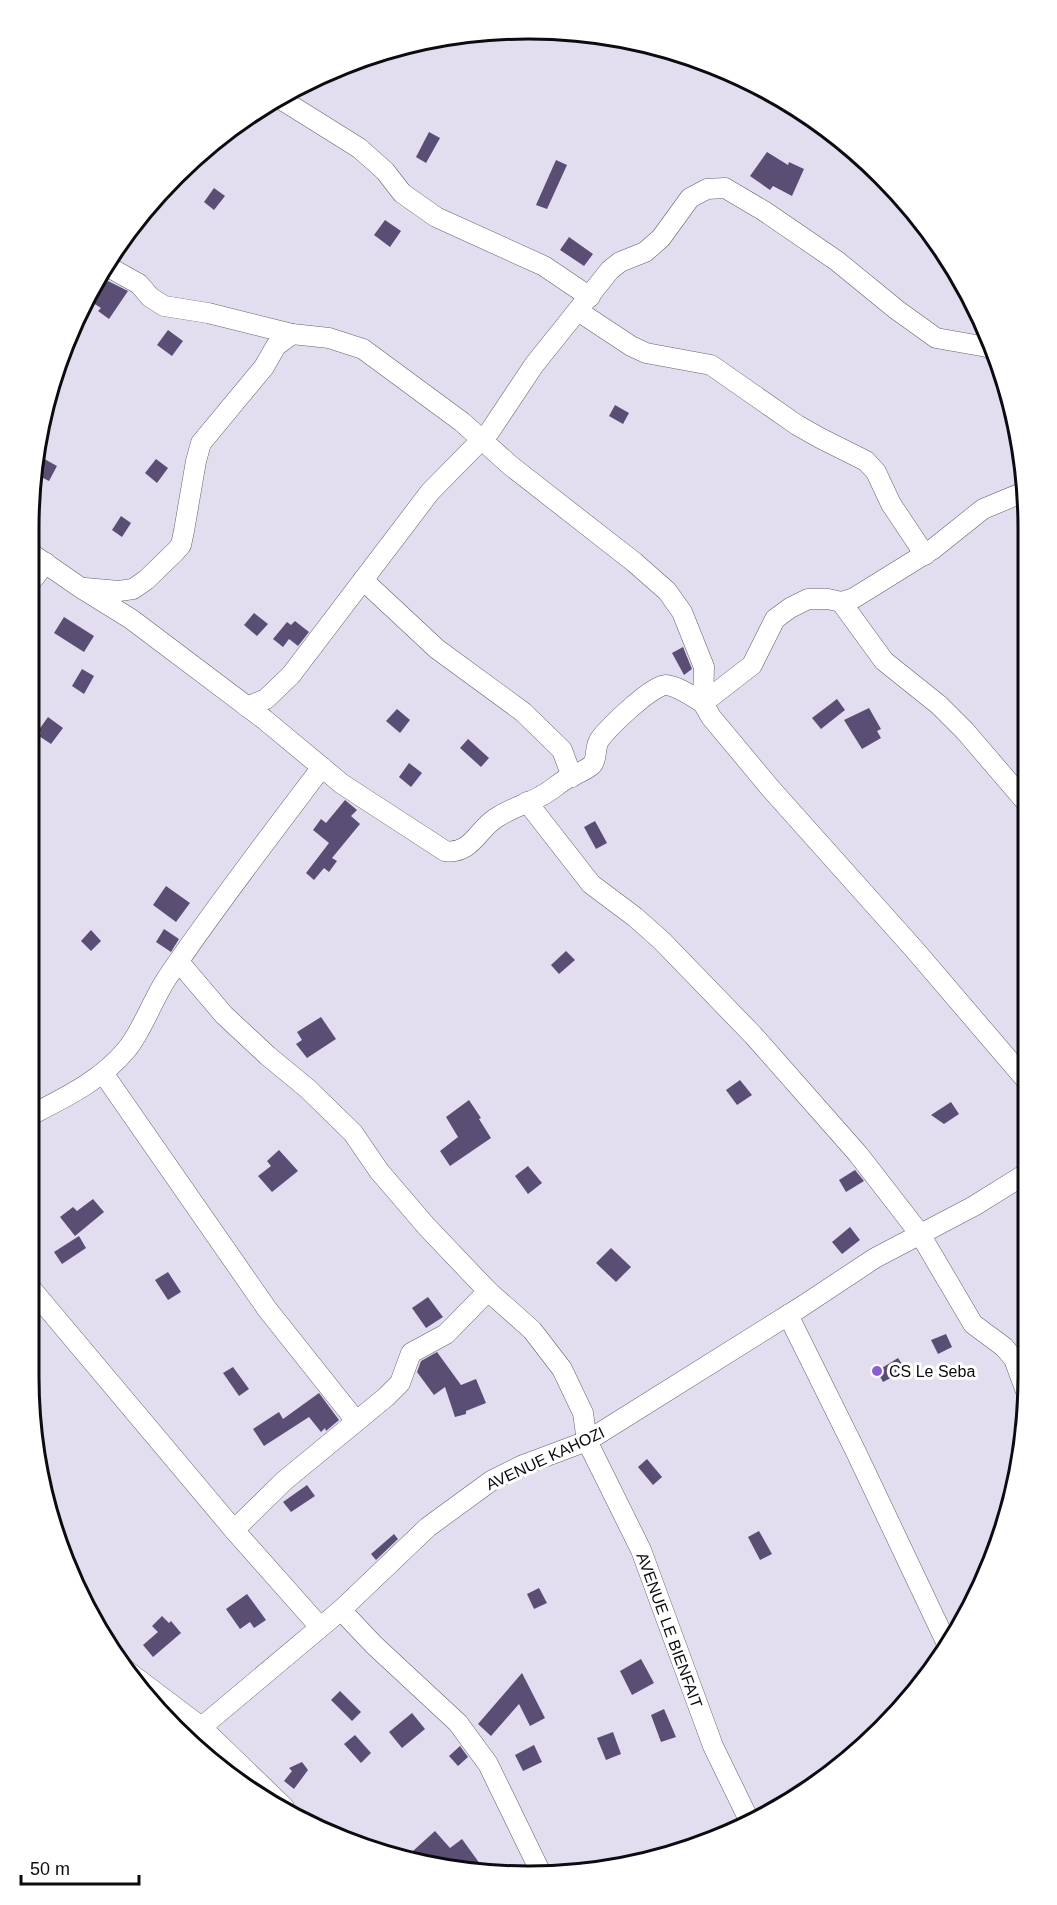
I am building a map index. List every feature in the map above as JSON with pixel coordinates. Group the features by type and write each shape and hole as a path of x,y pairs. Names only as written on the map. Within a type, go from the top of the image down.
{"street":[{"path":"287,103 359,148 385,171 402,193 436,217 544,266 631,346 646,353 711,365 805,429 866,461 876,472 891,504 925,555"},
{"path":"247,707 266,699 291,675 430,492 482,440 534,365 610,270 620,262 645,252 661,238 690,198 707,189 725,188 764,211 837,261 897,310 936,338 983,346"},
{"path":"113,270 139,284 150,297 164,306 208,313 292,334 328,338 363,349 462,422 511,466 634,562 666,591 682,612 704,667 703,703 711,717 771,789 914,949 1018,1071"},
{"path":"81,588 119,591 134,589 175,552 181,544 201,442 264,367 276,346 292,334"},
{"path":"703,703 752,665 775,619 790,608 808,599 828,599 841,602 854,598 925,555 983,509 1017,495"},
{"path":"39,558 130,619 247,707 342,784 445,851 462,850 474,841 493,820 540,797 592,765 599,740 645,694 656,687 666,685 703,703"},
{"path":"39,572 46,563"},
{"path":"363,580 437,648 523,712 562,750 572,777"},
{"path":"841,602 884,661 946,711 1018,793"},
{"path":"39,1111 103,1073 128,1049 166,980 247,866 322,767"},
{"path":"527,802 591,884 635,917 662,941 753,1035 858,1154 920,1234 973,1324 1004,1347 1014,1359 1018,1370"},
{"name":"AVENUE LE BIENFAIT","path":"179,962 224,1015 308,1089 353,1133 386,1179 427,1227 488,1291 532,1330 562,1369 583,1413 587,1441 641,1550 713,1746 747,1815"},
{"path":"103,1073 254,1290 356,1421"},
{"name":"AVENUE KAHOZI","path":"195,1731 340,1610 428,1527 491,1481 523,1465 587,1441 875,1258 974,1206 1018,1179"},
{"path":"234,1530 284,1481 400,1383 411,1353 446,1334 488,1291"},
{"path":"39,1298 234,1530 320,1627"},
{"path":"788,1315 943,1636"},
{"path":"340,1610 458,1723 488,1764 537,1866"},
{"path":"165,1705 257,1784"}],"building":[{"path":"429,132 440,138 426,163 416,157"},
{"path":"767,152 788,165 789,162 804,169 792,196 773,186 770,190 750,176"},
{"path":"556,160 567,165 547,209 536,205"},
{"path":"214,188 225,196 214,210 204,202"},
{"path":"385,220 401,231 390,247 374,235"},
{"path":"569,237 593,254 584,266 560,250"},
{"path":"108,281 128,291 109,319 98,311 101,308 94,303"},
{"path":"168,330 183,341 172,356 157,345"},
{"path":"615,405 629,413 623,424 609,416"},
{"path":"44,459 57,466 49,481 42,477"},
{"path":"156,459 168,468 157,483 145,473"},
{"path":"121,516 131,523 122,537 112,530"},
{"path":"254,613 268,624 257,636 244,625"},
{"path":"64,617 94,636 84,652 54,633"},
{"path":"295,621 309,632 298,646 289,639 283,647 273,639 287,622 291,625"},
{"path":"683,647 692,669 684,675 672,653"},
{"path":"82,669 94,676 84,694 72,686"},
{"path":"837,699 845,710 821,729 812,718"},
{"path":"869,708 881,729 877,731 881,738 862,749 844,720"},
{"path":"397,709 410,720 400,733 386,721"},
{"path":"48,717 63,728 51,744 39,736 41,733 39,730"},
{"path":"468,739 489,758 481,767 460,748"},
{"path":"409,763 422,773 411,787 399,777"},
{"path":"345,800 357,810 351,816 360,824 332,858 337,861 329,872 324,868 314,880 306,873 329,843 313,830 321,819 326,823"},
{"path":"595,821 607,843 596,849 584,827"},
{"path":"166,886 190,903 176,922 153,905"},
{"path":"164,929 179,939 171,952 156,942"},
{"path":"91,930 101,941 91,951 81,941"},
{"path":"566,951 575,960 559,974 551,965"},
{"path":"321,1017 336,1039 307,1058 296,1044 302,1040 297,1032"},
{"path":"740,1080 752,1095 737,1105 726,1090"},
{"path":"469,1100 491,1138 450,1166 440,1151 458,1137 446,1117"},
{"path":"951,1102 959,1114 944,1124 931,1115"},
{"path":"279,1150 298,1171 272,1192 258,1176 271,1166 267,1161"},
{"path":"528,1166 542,1183 528,1194 515,1176"},
{"path":"855,1170 864,1181 846,1192 839,1180"},
{"path":"93,1199 104,1212 75,1236 60,1217 73,1207 77,1211"},
{"path":"850,1227 860,1240 842,1254 832,1242"},
{"path":"79,1236 86,1248 62,1264 54,1252"},
{"path":"611,1248 631,1267 616,1282 596,1263"},
{"path":"168,1272 181,1292 168,1300 155,1280"},
{"path":"428,1297 443,1317 426,1328 412,1308"},
{"path":"946,1334 952,1347 938,1354 931,1340"},
{"path":"437,1352 461,1385 476,1379 486,1403 455,1417 445,1387 434,1395 417,1372 421,1361"},
{"path":"898,1358 906,1370 883,1382 877,1371"},
{"path":"233,1367 249,1389 239,1396 223,1373"},
{"path":"319,1393 339,1420 326,1431 325,1428 321,1432 309,1417 264,1446 253,1429 279,1412 283,1419"},
{"path":"647,1459 662,1477 653,1485 638,1467"},
{"path":"307,1485 315,1496 291,1512 283,1502"},
{"path":"759,1531 772,1554 760,1560 748,1537"},
{"path":"394,1534 398,1539 376,1560 371,1554"},
{"path":"539,1588 547,1603 534,1609 527,1594"},
{"path":"247,1594 266,1620 254,1628 250,1622 240,1629 226,1609"},
{"path":"162,1616 169,1623 171,1621 181,1633 153,1657 143,1645 158,1632 152,1626"},
{"path":"641,1659 654,1683 632,1695 620,1671"},
{"path":"522,1673 545,1718 530,1726 519,1704 491,1736 478,1724"},
{"path":"340,1691 361,1712 352,1721 331,1700"},
{"path":"664,1709 676,1737 661,1742 651,1715"},
{"path":"412,1713 425,1729 402,1748 389,1732"},
{"path":"613,1732 621,1754 606,1760 597,1738"},
{"path":"355,1735 371,1753 361,1763 344,1744"},
{"path":"534,1745 542,1762 523,1771 515,1755"},
{"path":"460,1746 468,1757 458,1766 449,1756"},
{"path":"302,1762 308,1770 294,1789 284,1781 292,1771 289,1768"},
{"path":"435,1831 450,1848 462,1839 480,1863 433,1857 412,1852"}],"place":[{"name":"CS Le Seba","path":"877,1371"}]}
